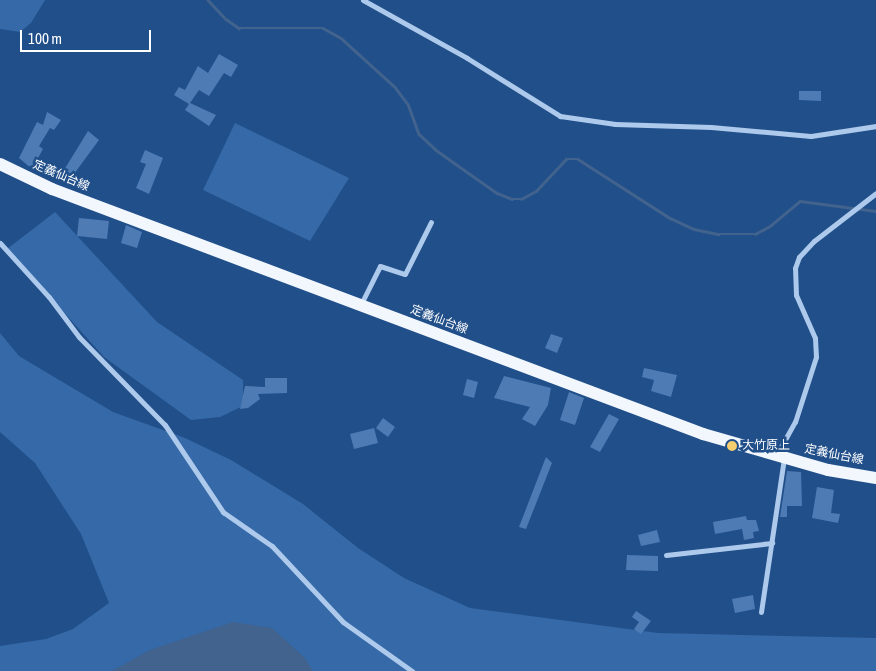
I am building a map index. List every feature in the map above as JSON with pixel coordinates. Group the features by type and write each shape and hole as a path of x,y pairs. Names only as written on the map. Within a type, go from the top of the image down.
{"main road":[{"name":"定義仙台線","path":"1,167 52,189 703,434 780,458 876,478"}],"street":[{"path":"363,0 467,58 560,116 615,124 711,127 811,136 876,126"},
{"path":"761,612 772,543 780,458 796,422 816,357 815,338 796,295 795,268 805,249 876,193"},
{"path":"360,305 380,266 405,274 431,222"},
{"path":"0,243 49,297 97,358 165,425 223,512 272,546 343,622 412,671"},
{"path":"666,555 772,543"}],"shaded area":[{"path":"0,0 45,0 31,23 20,32 0,29"},
{"path":"235,123 349,178 310,241 203,190"},
{"path":"55,212 157,322 243,380 243,406 220,417 191,420 104,357 7,249"},
{"path":"0,333 19,356 113,412 185,438 231,460 303,504 358,548 404,578 470,608 658,633 876,638 876,671 0,671 0,646 46,639 73,629 109,603 81,534 35,463 0,432"},
{"path":"233,622 272,628 304,657 313,671 112,671 150,650"}],"building":[{"path":"219,54 238,65 231,77 224,73 209,96 199,90 190,103 216,115 209,126 185,110 189,104 174,95 179,87 185,90 198,66 208,73"},
{"path":"799,91 821,91 821,101 799,100"},
{"path":"47,112 61,120 54,130 50,128 39,146 43,149 32,169 19,158 37,122 43,125"},
{"path":"88,131 99,140 71,178 64,170"},
{"path":"145,150 163,158 149,194 136,188 146,164 140,162"},
{"path":"79,218 109,221 107,239 77,236"},
{"path":"126,225 142,232 137,248 121,243"},
{"path":"551,334 563,338 557,353 545,348"},
{"path":"644,368 677,375 671,397 651,391 654,380 642,377"},
{"path":"504,376 551,388 548,405 535,426 522,419 530,407 494,398"},
{"path":"265,378 287,378 287,393 258,394 260,399 248,408 240,409 245,386 265,387"},
{"path":"467,379 478,382 474,398 463,395"},
{"path":"569,392 584,398 575,425 560,420"},
{"path":"609,414 619,419 600,452 590,447"},
{"path":"383,418 395,427 388,437 376,428"},
{"path":"374,428 378,443 354,449 350,434"},
{"path":"546,457 552,463 526,529 519,527"},
{"path":"787,471 801,472 802,506 787,506 787,517 780,517"},
{"path":"817,487 834,490 831,513 840,514 838,523 812,518"},
{"path":"746,516 747,520 756,520 759,531 753,532 754,538 744,540 742,529 715,534 713,522"},
{"path":"657,530 660,542 641,546 638,535"},
{"path":"627,555 658,556 658,571 626,570"},
{"path":"753,595 755,609 735,613 732,599"},
{"path":"636,611 651,621 641,634 634,629 639,622 632,617"}],"waterway":[{"path":"208,0 226,19 239,28 323,28 341,38 395,87 408,104 419,134 436,150 497,193 512,199 521,199 536,191 566,159 578,159 670,218 694,229 718,234 755,234 770,226 800,201 876,211"}],"place":[{"name":"大竹原上","path":"732,446"}]}
